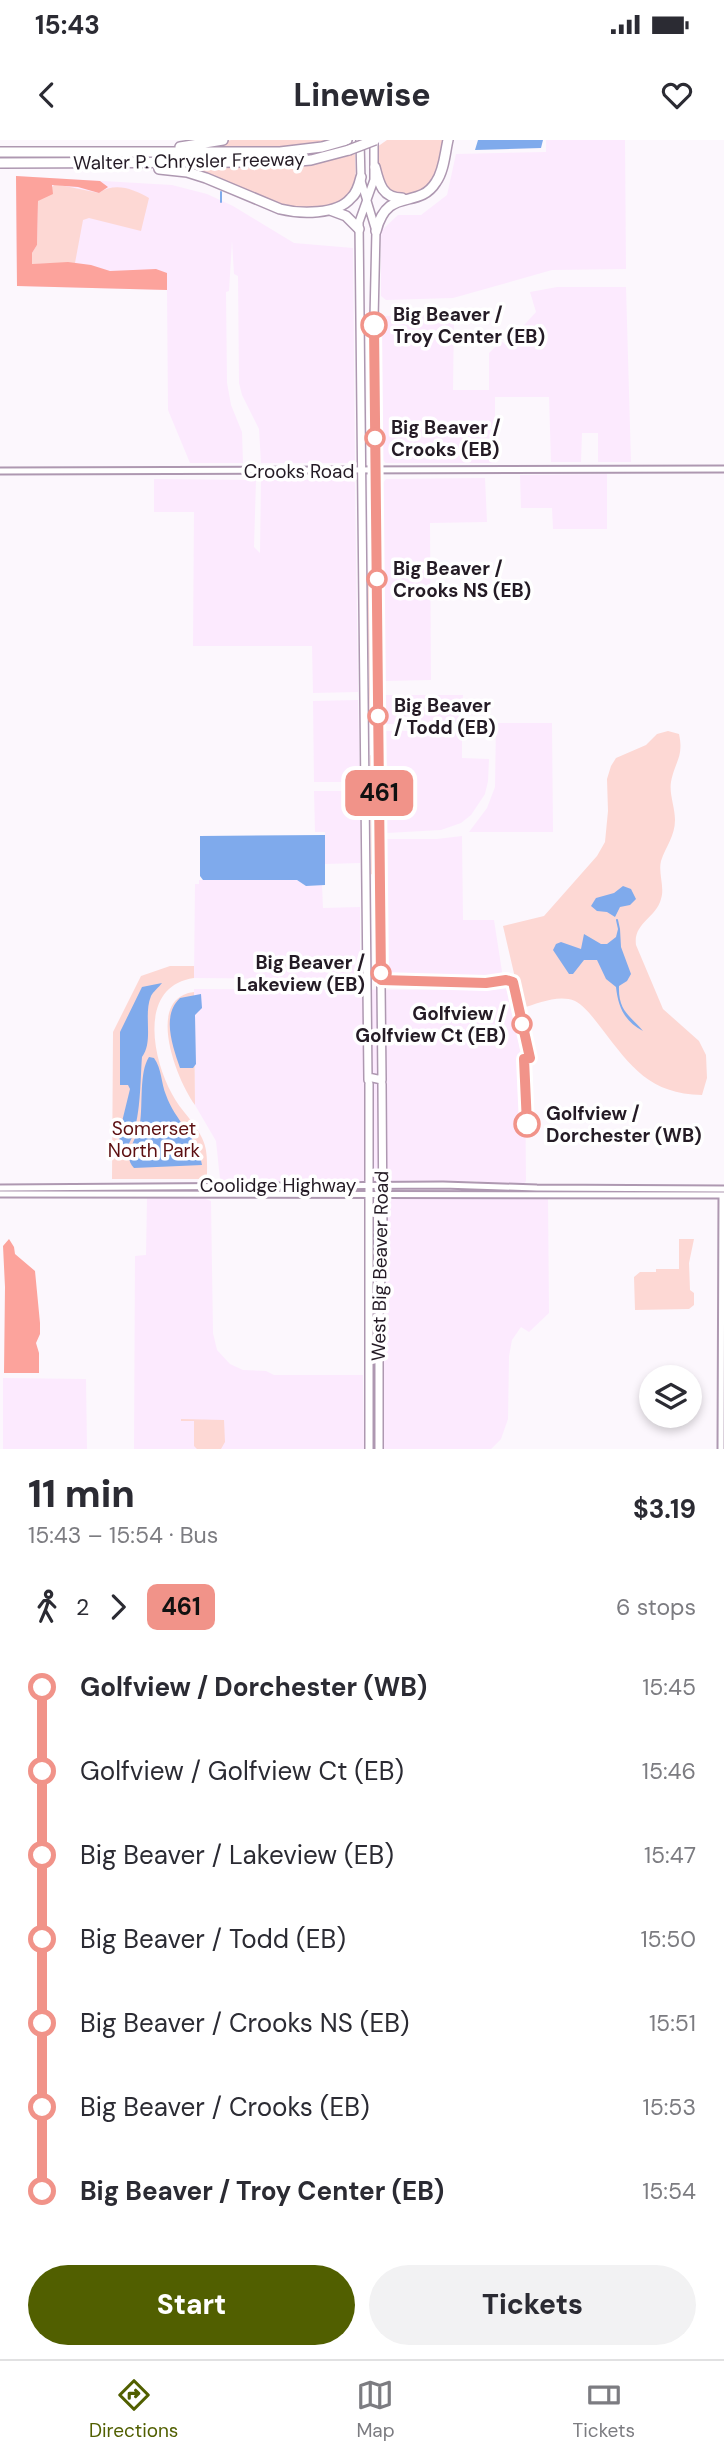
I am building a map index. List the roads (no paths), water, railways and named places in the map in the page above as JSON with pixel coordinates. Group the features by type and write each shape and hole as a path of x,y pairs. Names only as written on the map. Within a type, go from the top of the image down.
{"highway":[{"path":"108,152 127,148 183,147 223,140"},
{"name":"Walter P. Chrysler Freeway","path":"0,152 280,152 375,140"},
{"path":"376,231 386,208 426,193 436,183 448,140"},
{"name":"Walter P. Chrysler Freeway","path":"0,163 287,162 311,160 348,145"},
{"path":"120,164 193,174 288,211 330,209 346,215 359,229"},
{"path":"375,167 380,185 389,196 417,196"},
{"path":"330,209 351,198 361,177"}],"main road":[{"name":"West Big Beaver Road","path":"360,140 361,177 376,231 374,267 383,1194 379,1449"},
{"name":"West Big Beaver Road","path":"369,1449 369,1080 359,229 360,217 374,180 375,140"},
{"path":"360,261 368,259 374,267"},
{"path":"362,375 367,379 375,379"},
{"path":"362,393 370,393 375,397"},
{"path":"362,449 369,454 376,453"},
{"name":"Crooks Road","path":"0,471 724,469"},
{"path":"363,489 370,487 376,492"},
{"path":"363,558 369,565 377,564"},
{"path":"364,581 371,579 377,584"},
{"path":"366,724 370,728 379,728"},
{"path":"366,752 374,751 379,756"},
{"path":"367,876 374,880 380,878"},
{"path":"367,904 373,903 380,908"},
{"path":"368,972 373,982 381,987"},
{"path":"368,985 381,1003"},
{"path":"368,1038 372,1043 382,1045"},
{"path":"369,1080 382,1082"},
{"path":"369,1167 377,1171 382,1169"},
{"path":"264,1194 268,1189 267,1185"},
{"name":"Coolidge Highway","path":"0,1194 109,1186 267,1185 470,1185 586,1192"},
{"path":"286,1194 289,1185"},
{"path":"323,1194 327,1191 326,1185"},
{"path":"415,1194 416,1185"},
{"path":"467,1194 471,1192 470,1185"},
{"path":"107,1194 106,1189 109,1186"},
{"path":"88,1194 92,1191 91,1187"},
{"name":"Coolidge Highway","path":"0,1188 88,1194 723,1193"},
{"path":"721,1449 723,1193"},
{"path":"369,1210 378,1208 383,1214"},
{"path":"368,1292 374,1298 380,1298"},
{"path":"368,1312 374,1311 379,1316"},
{"path":"368,1369 372,1366 379,1370"}],"water":[{"path":"478,140 543,140 541,148 475,150"},
{"path":"325,835 325,885 306,886 297,880 203,880 200,876 200,836"},
{"path":"623,886 631,889 636,899 630,905 620,907 615,917 591,906 596,898 614,893"},
{"path":"618,929 621,947 631,974 627,981 619,986 619,995 626,1013 643,1031 631,1023 624,1013 616,987 606,979 597,960 584,960 573,974 569,974 553,950 556,944 561,942 581,949 584,934 601,944 607,944 616,937"},
{"path":"162,983 152,994 149,1003 148,1036 146,1051 142,1057 136,1124 127,1147 120,1153 119,1134 130,1089 128,1085 120,1085 120,1032 142,987"},
{"name":"Somerset North Park","path":"201,994 202,1008 195,1015 196,1064 193,1068 180,1068 170,1032 171,1014 180,998"},
{"path":"149,1057 157,1062 170,1104 196,1146 202,1165 134,1168 130,1163 130,1152 139,1129 144,1071"}],"waterway":[{"path":"221,192 221,202"},
{"path":"617,920 619,929"}],"place":[{"name":"Big Beaver / Troy Center (EB)","path":"374,325"},
{"name":"Big Beaver / Crooks (EB)","path":"375,438"},
{"name":"Big Beaver / Crooks NS (EB)","path":"377,579"},
{"name":"Big Beaver / Todd (EB)","path":"378,716"},
{"name":"Big Beaver / Lakeview (EB)","path":"381,973"},
{"name":"Golfview / Golfview Ct (EB)","path":"522,1024"},
{"name":"Golfview / Dorchester (WB)","path":"527,1124"}]}
